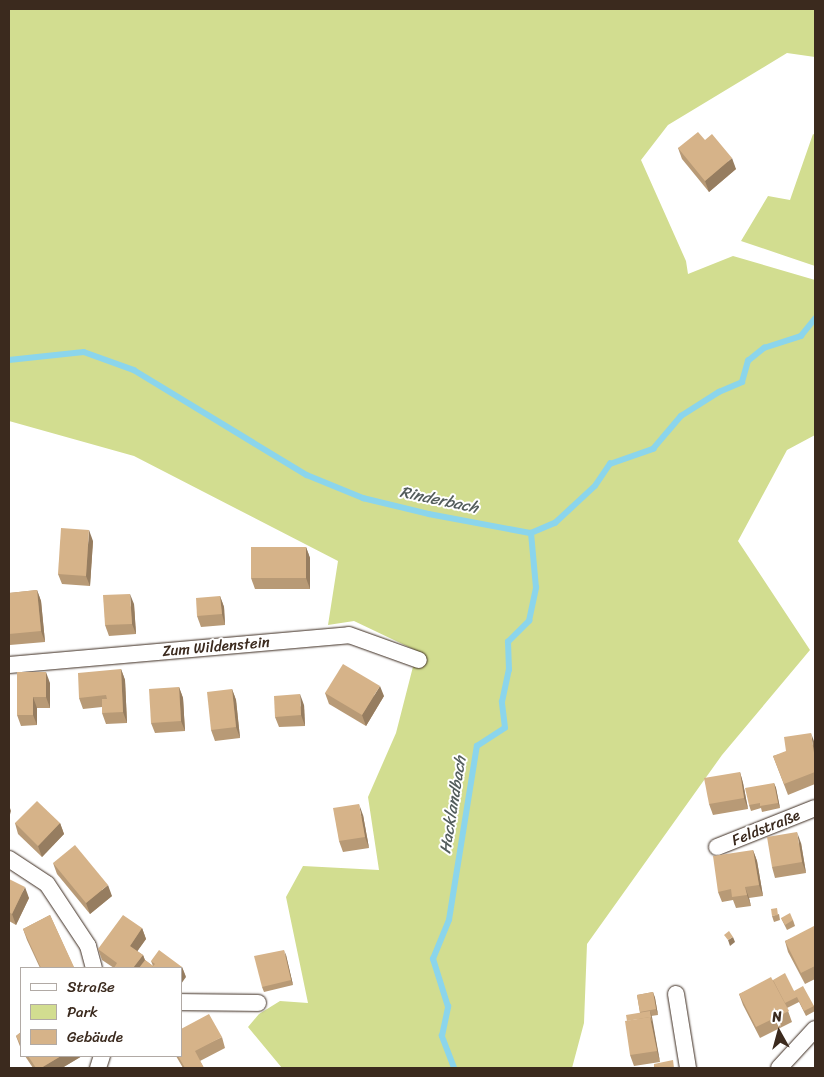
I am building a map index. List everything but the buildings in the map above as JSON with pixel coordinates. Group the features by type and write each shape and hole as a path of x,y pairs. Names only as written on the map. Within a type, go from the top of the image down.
{"street":[{"name":"Zum Wildenstein","path":"9,665 349,635 420,660"},
{"name":"Feldstraße","path":"716,847 815,808"},
{"path":"9,859 47,884 88,946 94,967"},
{"path":"676,994 688,1068"},
{"path":"182,1002 258,1002"},
{"path":"779,1068 815,1029"}],"green space":[{"path":"9,9 815,9 815,57 787,53 668,125 641,160 686,261 688,274 733,256 815,280 815,435 787,450 738,541 810,650 722,755 587,944 584,1023 572,1068 282,1068 248,1027 259,1014 280,1001 308,1003 286,897 303,866 379,870 368,797 396,733 417,651 354,621 328,625 338,561 134,456 9,421"},
{"path":"813,134 815,135 815,266 741,241 768,196 790,200"}],"waterway":[{"name":"Rinderbach","path":"9,360 84,352 134,370 307,475 363,498 429,514 531,533 555,523 595,486 610,464 653,449 681,416 719,392 742,382 748,361 764,348 801,336 815,319"},
{"name":"Hacklandbach","path":"454,1068 442,1036 448,1007 433,959 449,920 477,746 505,728 502,702 509,670 508,642 529,621 536,588 531,533"}]}
